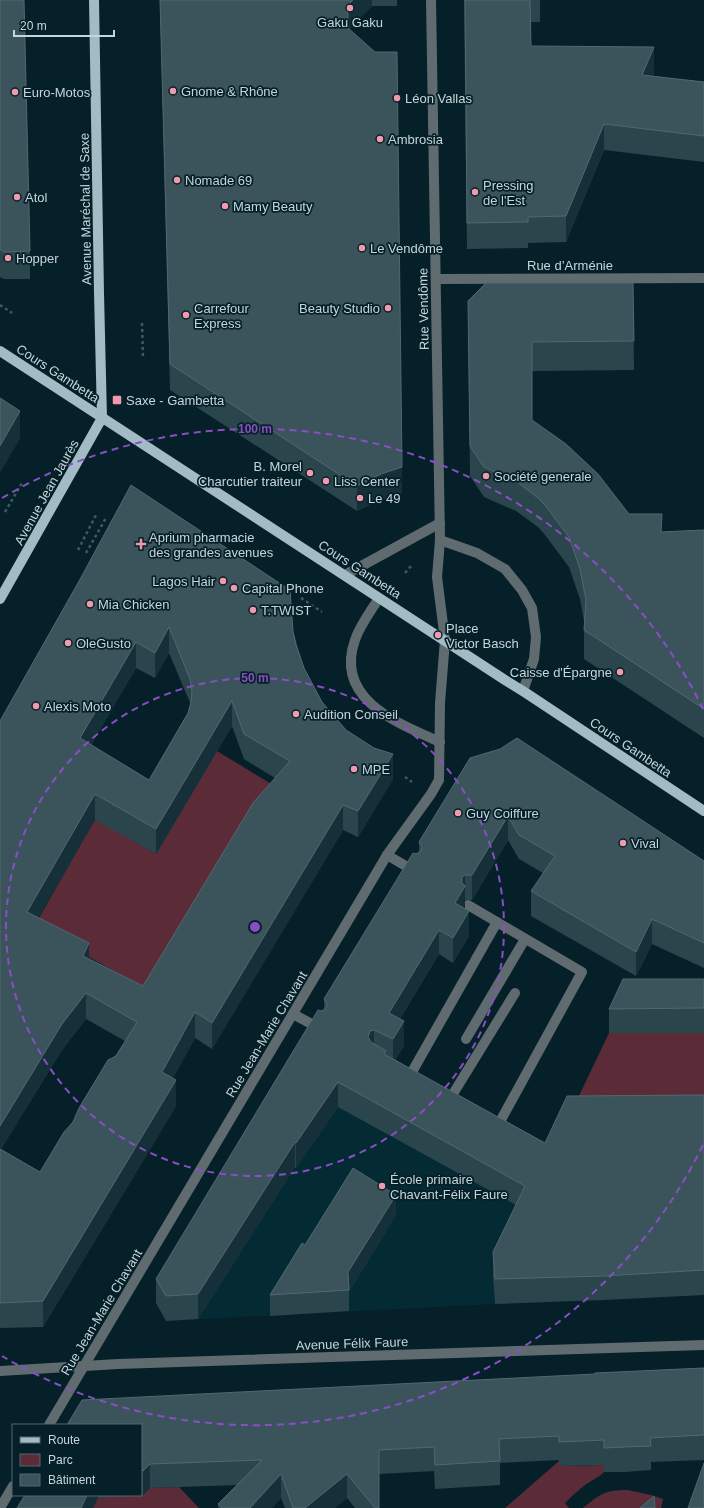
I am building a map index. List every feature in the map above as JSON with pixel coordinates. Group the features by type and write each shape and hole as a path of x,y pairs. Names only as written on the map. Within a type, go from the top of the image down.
{"main road":[{"name":"Avenue Maréchal de Saxe","path":"94,0 102,418"},
{"name":"Cours Gambetta","path":"0,351 445,640 704,811"},
{"name":"Avenue Jean Jaurès","path":"0,599 102,418"}],"street":[{"name":"Rue Vendôme","path":"430,0 440,523 437,577 445,640"},
{"name":"Rue d’Arménie","path":"436,279 704,278"},
{"path":"345,575 440,523"},
{"path":"440,540 477,553 505,569 522,590 532,608 536,637 534,658 523,691"},
{"path":"379,598 356,638 351,656 352,674 362,695 381,712 405,726 440,742"},
{"name":"Rue Jean-Marie Chavant","path":"50,1424 387,855 431,794 439,780 440,703 445,640"},
{"path":"387,855 416,872"},
{"path":"468,905 582,972 496,1128 482,1121"},
{"path":"408,1079 497,922"},
{"path":"466,1039 525,939"},
{"path":"448,1102 515,992"},
{"path":"293,1014 321,1030"},
{"name":"Avenue Félix Faure","path":"0,1371 84,1365 704,1345"},
{"path":"0,1508 12,1488"}],"path":[{"path":"0,305 12,313"},
{"path":"142,323 143,357"},
{"path":"5,512 22,483"},
{"path":"78,550 97,513"},
{"path":"86,553 106,518"},
{"path":"302,598 322,612"}],"shaded area":[{"name":"École primaire Chavant-Félix Faure","path":"314,1040 545,1168 493,1276 495,1304 166,1321 156,1303"}],"green space":[{"path":"217,751 278,788 154,993 34,927 95,819 156,854"},
{"path":"609,1033 704,1033 704,1120 567,1121"},
{"path":"559,1461 559,1466 604,1465 604,1472 588,1483 565,1503 569,1508 505,1508"},
{"path":"179,1487 199,1508 93,1508 98,1497 142,1496 150,1488"},
{"path":"628,1490 663,1499 661,1508 583,1508 594,1499 608,1492"}],"building":[{"path":"0,0 24,0 30,251 4,252 0,249"},
{"path":"160,0 353,0 348,5 348,28 375,52 397,52 402,467 381,474 357,486 170,364"},
{"path":"465,0 530,0 531,46 654,47 642,75 704,82 704,136 604,124 566,216 528,217 528,222 467,223"},
{"path":"486,283 633,283 634,341 532,342 532,420 566,444 598,474 629,514 662,514 661,532 704,530 704,709 584,630 586,600 580,569 569,537 538,498 516,481 484,467 470,446 468,301"},
{"path":"0,398 20,411 0,446"},
{"path":"131,485 290,590 293,631 296,645 304,668 322,702 346,730 374,748 393,754 358,811 343,805 212,1023 195,1012 162,1072 176,1080 43,1301 0,1303 0,1149 40,1172 64,1132 73,1122 79,1108 108,1060 116,1056 137,1022 86,993 62,1024 0,1126 0,721 78,583","holes":["169,627 190,679 192,691 191,702 188,713 149,780 80,738 136,642 155,653","232,701 244,734 290,761 253,803 143,986 83,956 89,943 27,912 95,794 156,829"]},
{"path":"517,738 704,861 704,943 652,919 636,952 531,891 555,856 519,835 508,816 472,875 465,875 462,877 462,883 465,886 455,903 469,911 453,938 439,930 389,1013 404,1021 393,1039 374,1030 370,1031 368,1037 371,1042 386,1051 384,1054 545,1143 567,1096 704,1095 704,1270 604,1276 495,1279 493,1252 525,1186 338,1082 296,1143 295,1142 198,1294 166,1296 156,1279 318,1010 322,1011 326,1008 327,1004 324,999 413,853 416,854 421,851 422,847 419,842 470,758 500,749"},
{"path":"623,979 704,979 704,1008 609,1009"},
{"path":"353,1168 396,1195 348,1272 349,1290 270,1295 302,1243 305,1245"},
{"path":"704,1368 704,1435 650,1438 651,1446 604,1448 604,1440 559,1442 559,1436 499,1439 500,1461 435,1465 434,1447 379,1450 379,1508 375,1508 347,1474 305,1508 293,1508 281,1474 250,1508 222,1508 218,1504 262,1460 150,1464 142,1471 142,1424 68,1424 82,1400"},
{"path":"704,1463 704,1508 688,1508"},
{"path":"24,1496 87,1496 81,1508 17,1508"},
{"path":"654,1496 655,1508 640,1508"}],"place":[{"name":"Gaku Gaku","path":"350,8"},
{"name":"Gnome & Rhône","path":"173,91"},
{"name":"Euro-Motos","path":"15,92"},
{"name":"Léon Vallas","path":"397,98"},
{"name":"Ambrosia","path":"380,139"},
{"name":"Nomade 69","path":"177,180"},
{"name":"Pressing de l'Est","path":"475,192"},
{"name":"Atol","path":"17,197"},
{"name":"Mamy Beauty","path":"225,206"},
{"name":"Le Vendôme","path":"362,248"},
{"name":"Hopper","path":"8,258"},
{"name":"Beauty Studio","path":"388,308"},
{"name":"Carrefour Express","path":"186,315"},
{"name":"Saxe - Gambetta","path":"117,400"},
{"name":"B. Morel Charcutier traiteur","path":"310,473"},
{"name":"Société generale","path":"486,476"},
{"name":"Liss Center","path":"326,481"},
{"name":"Le 49","path":"360,498"},
{"name":"Aprium pharmacie des grandes avenues","path":"141,544"},
{"name":"Lagos Hair","path":"223,581"},
{"name":"Capital Phone","path":"234,588"},
{"name":"Mia Chicken","path":"90,604"},
{"name":"T.TWIST","path":"253,610"},
{"name":"Place Victor Basch","path":"438,635"},
{"name":"OleGusto","path":"68,643"},
{"name":"Caisse d'Épargne","path":"620,672"},
{"name":"Alexis Moto","path":"36,706"},
{"name":"Audition Conseil","path":"296,714"},
{"name":"MPE","path":"354,769"},
{"name":"Guy Coiffure","path":"458,813"},
{"name":"Vival","path":"623,843"},
{"name":"École primaire Chavant-Félix Faure","path":"382,1186"}]}
